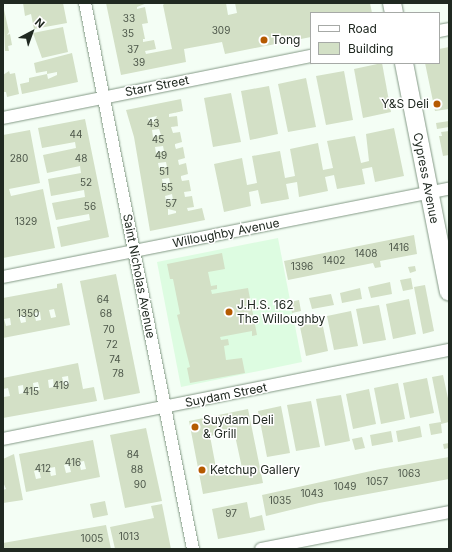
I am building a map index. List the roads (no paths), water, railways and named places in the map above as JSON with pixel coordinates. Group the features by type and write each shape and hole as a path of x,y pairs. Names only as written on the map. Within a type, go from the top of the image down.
{"main road":[{"name":"Cypress Avenue","path":"404,64 449,292"}],"street":[{"name":"Saint Nicholas Avenue","path":"85,3 193,549"},
{"name":"Starr Street","path":"3,118 104,96 310,56"},
{"name":"Willoughby Avenue","path":"3,277 449,189"},
{"name":"Suydam Street","path":"3,439 449,350"},
{"path":"262,549 449,512"}],"place":[{"name":"Tong","path":"264,40"},
{"name":"Y&S Deli","path":"437,104"},
{"name":"J.H.S. 162 The Willoughby","path":"229,312"},
{"name":"Suydam Deli & Grill","path":"195,427"},
{"name":"Ketchup Gallery","path":"202,470"}]}
